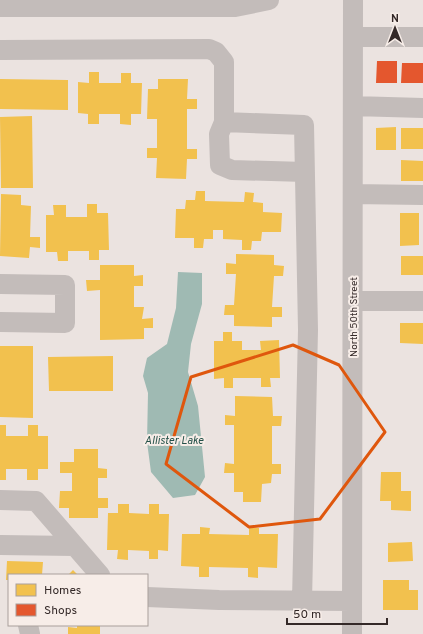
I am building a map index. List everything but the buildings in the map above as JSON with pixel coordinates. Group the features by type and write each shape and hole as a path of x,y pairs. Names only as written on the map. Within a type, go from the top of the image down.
{"street":[{"path":"0,7 235,7 269,0"},
{"name":"North 50th Street","path":"352,634 353,0"},
{"path":"353,37 423,37"},
{"path":"0,50 209,49 216,52 224,62 224,122 219,134 220,165 232,170 305,172"},
{"path":"353,106 423,108"},
{"path":"224,122 304,125 308,330 302,601"},
{"path":"353,194 423,195"},
{"path":"0,284 65,285 65,323 0,322"},
{"path":"353,300 423,302"},
{"path":"0,500 36,501 99,574"},
{"path":"0,545 75,546"},
{"path":"148,597 352,601"}],"highlighted area":[{"path":"293,345 339,365 385,432 320,519 249,527 166,464 191,377"}],"water":[{"name":"Allister Lake","path":"178,272 202,273 202,304 191,344 188,372 198,406 205,477 195,495 173,498 151,472 147,442 148,393 143,376 147,358 167,344 176,308"}]}
